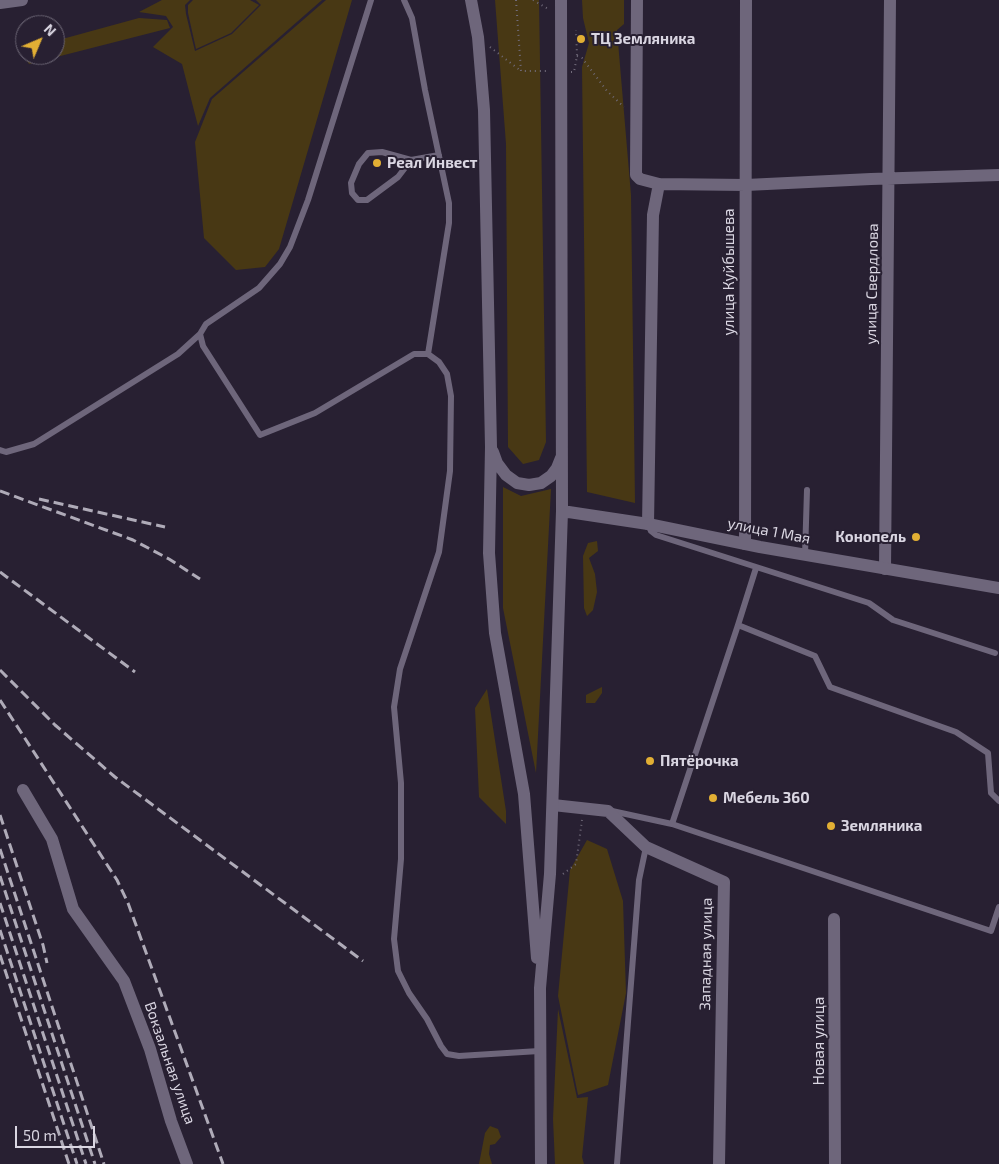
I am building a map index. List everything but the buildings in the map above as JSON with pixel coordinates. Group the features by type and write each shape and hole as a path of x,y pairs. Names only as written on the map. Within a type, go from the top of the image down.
{"street":[{"path":"0,2 22,0"},
{"path":"471,0 478,38 484,110 491,447 488,552 495,633 524,794 540,988"},
{"path":"541,1164 540,988 550,874 562,511 561,0"},
{"path":"637,0 636,175 640,179 659,184 746,185 999,175"},
{"name":"улица Куйбышева","path":"745,544 746,0"},
{"name":"улица Свердлова","path":"886,569 890,0"},
{"path":"648,524 653,215 659,184"},
{"path":"491,447 497,463 506,475 517,483 529,485 541,483 550,476 557,468 562,456"},
{"name":"улица 1 Мая","path":"562,511 648,524 805,555 999,588"},
{"name":"Вокзальная улица","path":"23,790 52,839 73,909 124,981 150,1049 171,1121 187,1164"},
{"path":"553,805 608,810"},
{"name":"Западная улица","path":"608,810 646,847 724,882 719,1164"},
{"name":"Новая улица","path":"834,919 835,1164"}],"lane":[{"path":"0,450 6,452 34,444 178,354 200,334 206,324 259,288 280,264 290,246 311,191 371,0"},
{"path":"404,0 412,18 448,204 449,223 428,354"},
{"path":"411,160 398,177 367,200 358,200 352,193 351,183 359,164 368,153 382,152 411,160 438,155"},
{"path":"200,334 203,346 260,435 315,413 414,354 428,354 439,362 447,374 451,396 450,471 439,552 400,669 394,707 401,783 401,860 394,939 398,972 447,1054 459,1056 539,1051"},
{"path":"805,555 807,490"},
{"path":"648,524 650,531 656,534 756,568 869,603 893,620 996,653"},
{"path":"672,824 756,568"},
{"path":"738,625 816,656 830,687 956,732 988,753 990,793 999,801"},
{"path":"608,810 672,824 991,931 999,907"},
{"path":"616,1164 639,880 646,847"}],"path":[{"path":"516,0 521,71"},
{"path":"533,0 561,17"},
{"path":"478,38 521,71 574,72 577,56 576,30"},
{"path":"577,56 582,58 607,91 636,117"},
{"path":"563,874 576,864 584,808"}],"shaded area":[{"path":"162,0 190,0 185,5 195,51 232,34 261,5 256,0 322,0 210,98 198,126 182,64 153,47 173,27 166,16 139,12"},
{"path":"193,0 250,0 259,5 231,33 196,49 188,13 188,5"},
{"path":"326,0 352,0 279,249 265,267 236,270 204,238 195,142 212,99"},
{"path":"495,0 539,0 546,442 539,460 523,464 508,447 506,144"},
{"path":"582,0 624,0 624,24 617,30 631,195 635,503 587,492 582,67 589,43 583,18"},
{"path":"139,18 167,20 170,28 65,55 65,38"},
{"path":"503,487 521,496 551,489 536,773 503,608"},
{"path":"597,541 598,551 589,558 595,574 597,592 593,610 587,616 584,608 583,556 588,543"},
{"path":"602,687 602,693 595,703 586,703 586,695"},
{"path":"487,689 506,811 506,824 479,797 475,708"},
{"path":"587,840 607,849 623,901 626,993 608,1085 578,1095 558,996 570,870"},
{"path":"558,1009 577,1098 588,1097 582,1157 584,1164 555,1164 553,1119"},
{"path":"490,1126 498,1129 501,1137 495,1144 490,1145 489,1154 492,1164 479,1164 485,1133"}],"railway":[{"path":"0,491 133,540 169,559 200,579"},
{"path":"39,499 165,527"},
{"path":"0,572 135,672"},
{"path":"0,670 55,725 115,777 363,961"},
{"path":"0,700 117,880 128,903 223,1164"},
{"path":"0,815 43,945 47,963"},
{"path":"0,849 104,1164"},
{"path":"0,876 95,1164"},
{"path":"0,903 86,1164"},
{"path":"0,930 77,1164"},
{"path":"0,955 69,1164"}],"place":[{"name":"ТЦ Земляника","path":"581,39"},
{"name":"Реал Инвест","path":"377,163"},
{"name":"Конопель","path":"916,537"},
{"name":"Пятёрочка","path":"650,761"},
{"name":"Мебель 360","path":"713,798"},
{"name":"Земляника","path":"831,826"}]}
